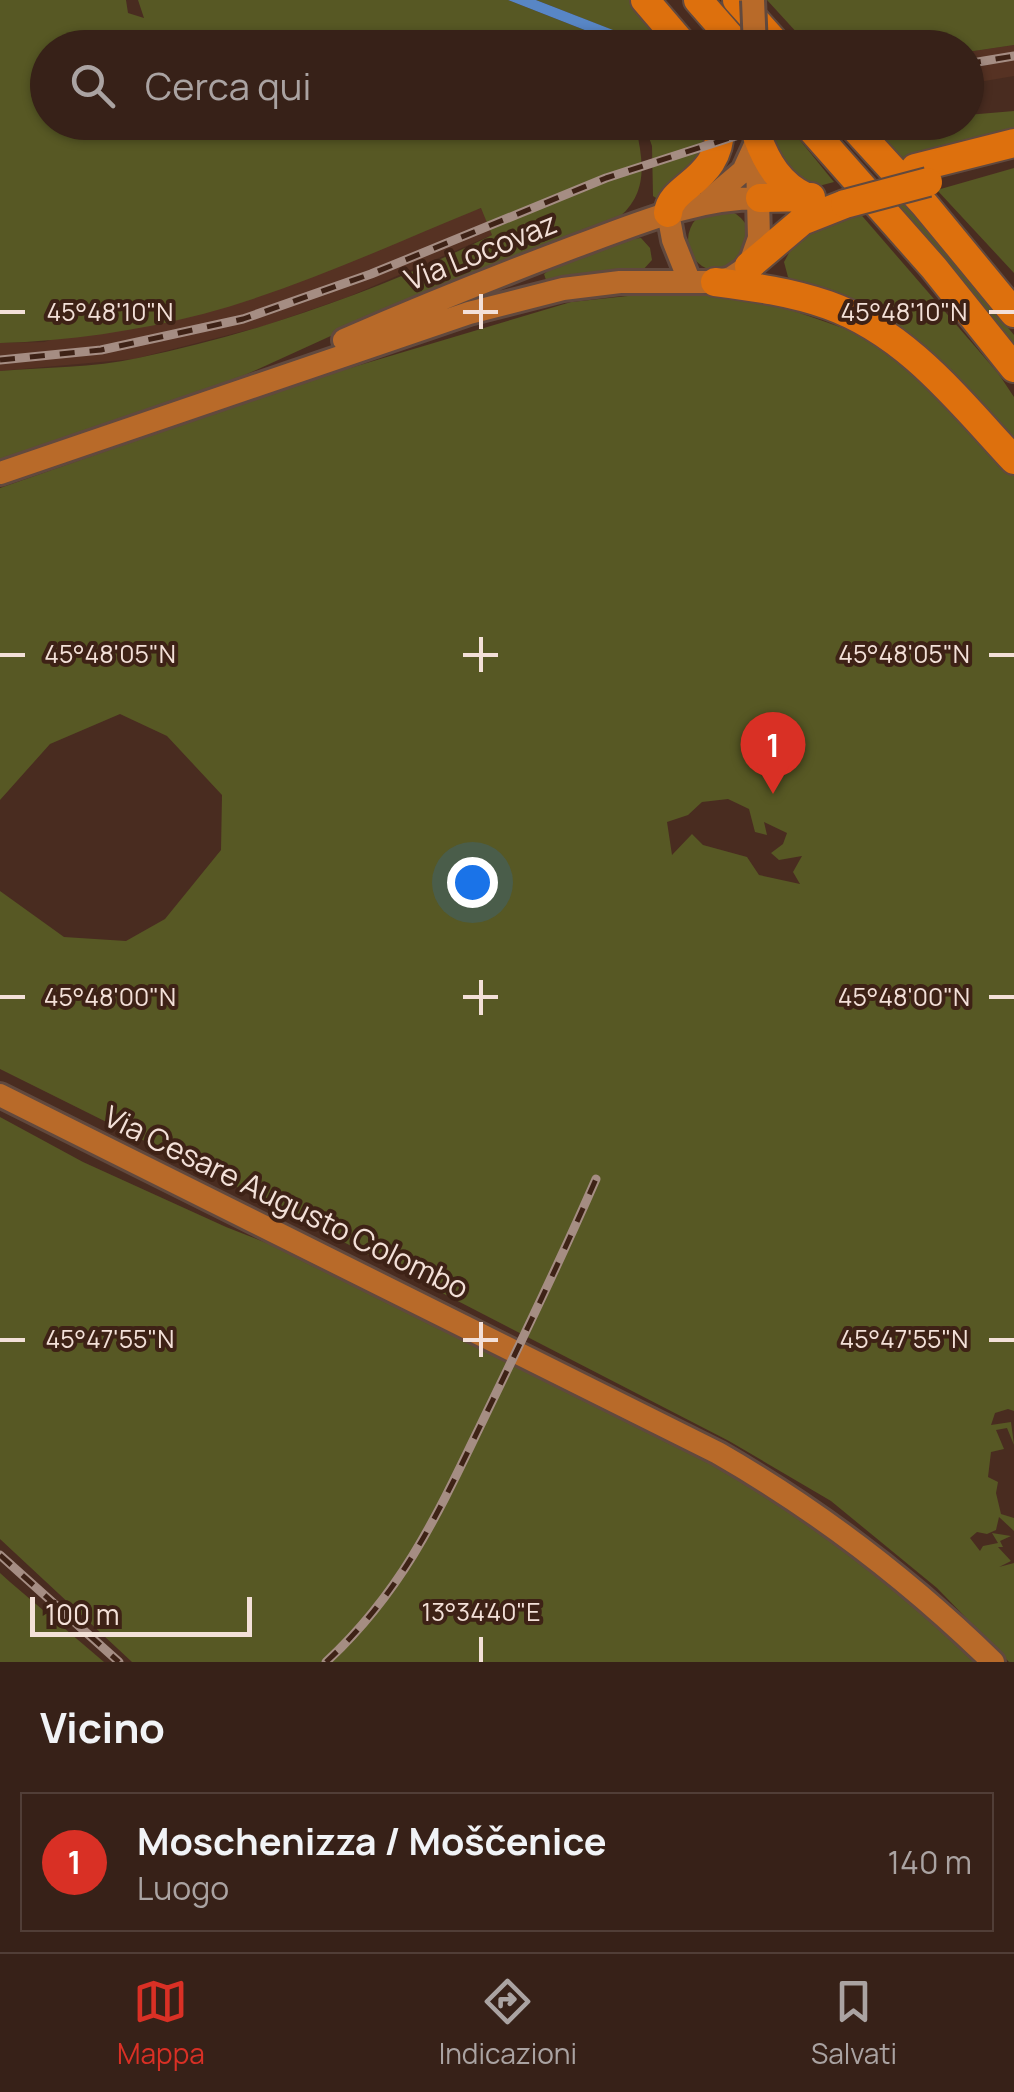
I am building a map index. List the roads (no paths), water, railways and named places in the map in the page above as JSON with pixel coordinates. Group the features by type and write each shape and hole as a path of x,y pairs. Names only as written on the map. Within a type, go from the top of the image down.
{"highway":[{"path":"645,0 671,30"},
{"path":"737,0 764,30"},
{"path":"700,3 724,30"},
{"path":"668,213 672,200 709,166 719,140"},
{"path":"761,140 772,169 806,198"},
{"path":"821,140 934,268 1014,368"},
{"path":"870,140 923,185 1014,286"},
{"path":"923,185 1014,143"},
{"path":"760,198 841,198 923,185 1014,159"},
{"path":"923,185 1014,313"},
{"path":"749,266 802,221 841,198"},
{"path":"702,281 799,296 878,329 933,373 1014,460"}],"main road":[{"path":"753,0 754,30"},
{"path":"703,204 743,171 753,140"},
{"path":"749,266 758,238 757,140"},
{"name":"Via Locovaz","path":"232,392 512,270 668,213 703,204 760,198"},
{"path":"668,213 673,240 702,281"},
{"name":"Via Locovaz","path":"0,473 469,313 563,289 620,282 731,278 749,266"},
{"name":"Via Cesare Augusto Colombo","path":"0,1094 731,1460 867,1551 993,1662"}],"water":[{"path":"508,0 536,0 613,30 585,30"}],"railway":[{"path":"984,61 1014,56"},
{"path":"0,360 101,350 243,319 371,274 606,178 723,140"},
{"path":"326,1662 378,1606 436,1515 596,1179"},
{"path":"0,1555 119,1662"}],"place":[{"name":"Moschenizza / Moščenice","path":"773,794"}]}
